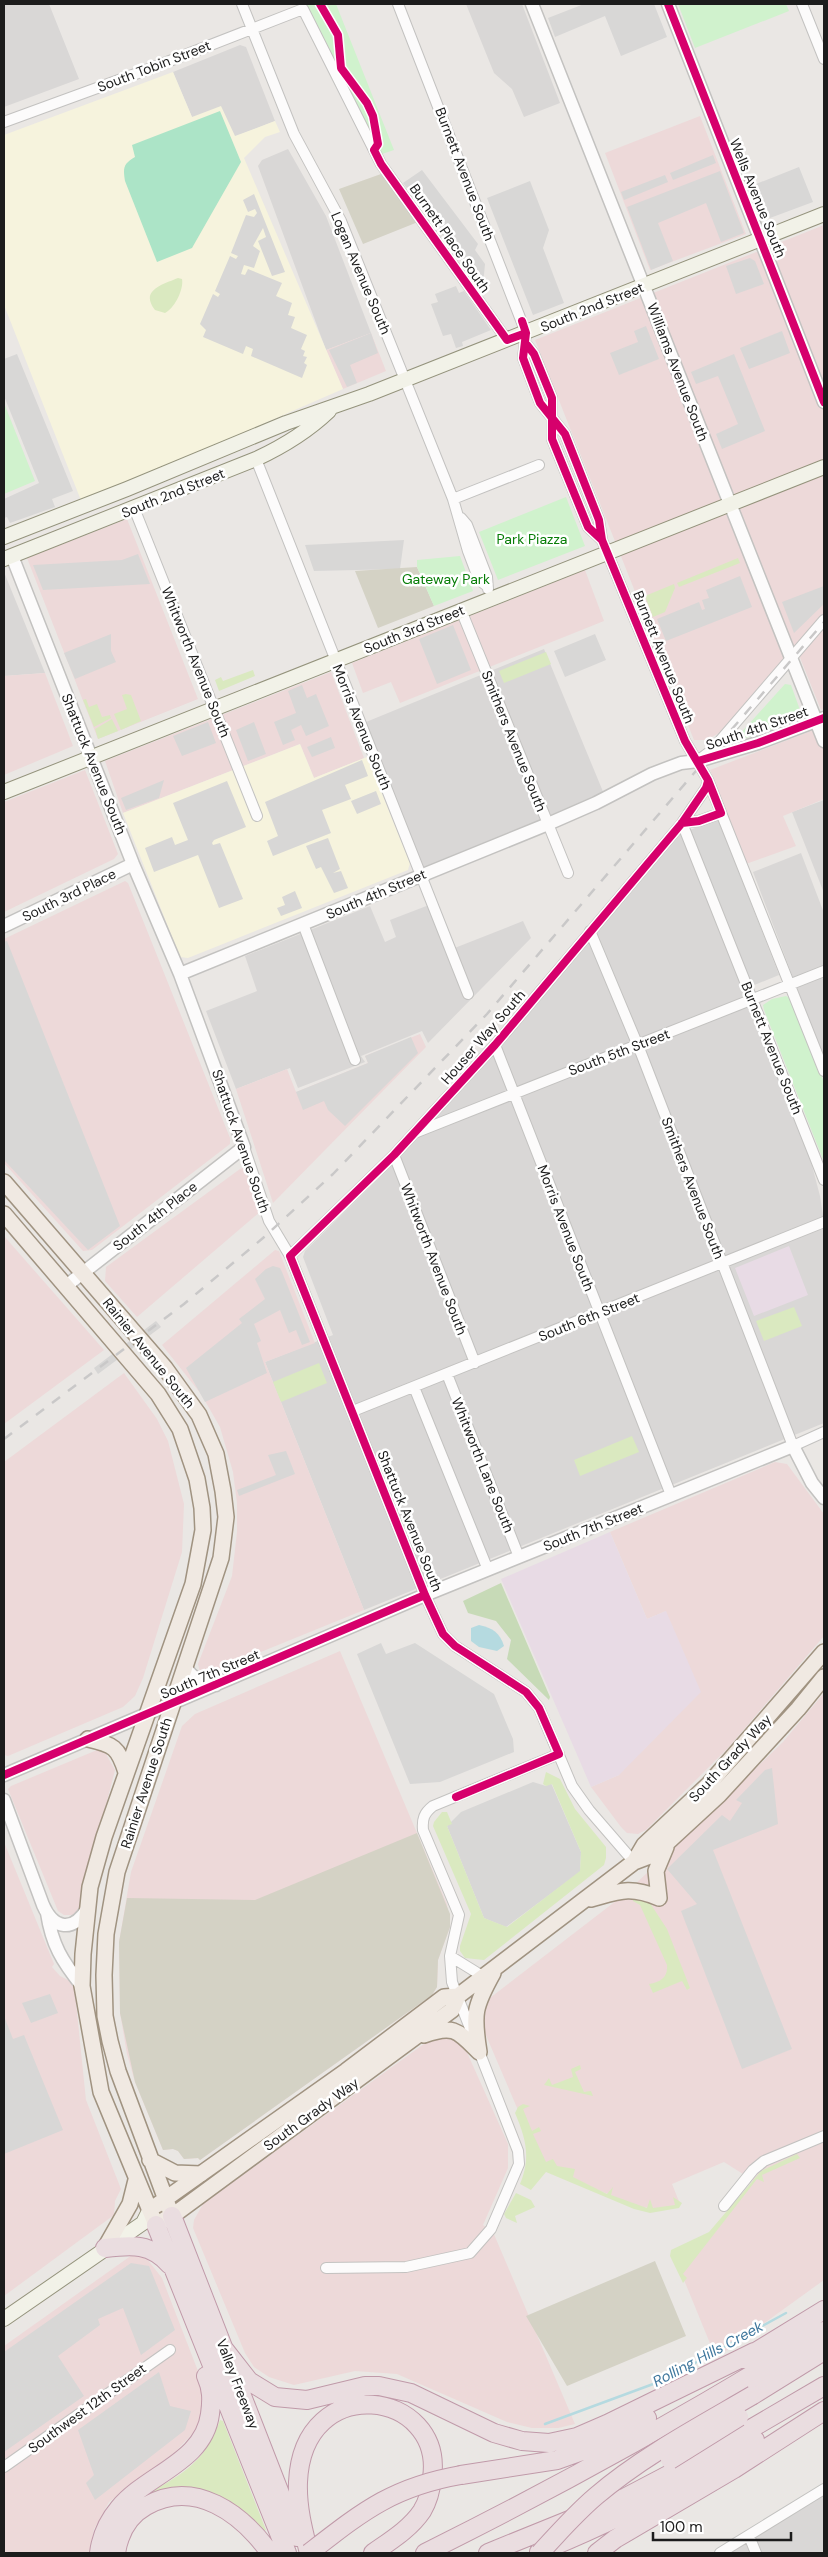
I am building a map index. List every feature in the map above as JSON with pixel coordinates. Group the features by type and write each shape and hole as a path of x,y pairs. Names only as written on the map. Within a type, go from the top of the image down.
{"highway":[{"name":"Valley Freeway","path":"168,2208 303,2553"},
{"name":"Valley Freeway","path":"149,2219 172,2267 288,2553"},
{"path":"105,2248 142,2246 162,2256 172,2267"},
{"path":"373,2553 401,2533 421,2512 431,2491 433,2462 428,2443 408,2418 388,2407 362,2403 335,2411 314,2429 305,2445 300,2468 299,2500 309,2553 354,2518 388,2496 421,2483 461,2475 545,2463 596,2446 679,2400 824,2310"},
{"path":"425,2553 588,2469 722,2394 824,2331"},
{"path":"99,2553 107,2525 118,2508 191,2452 205,2432 208,2425 212,2396 201,2361 199,2336"},
{"path":"224,2349 249,2381 275,2397 307,2400 351,2389 380,2386 411,2393 494,2434 522,2441 543,2443 567,2440 588,2433 754,2352"},
{"path":"556,2553 591,2517 625,2489 756,2400 824,2351"},
{"path":"538,2553 580,2511 611,2484 691,2432 756,2400 824,2363"},
{"path":"488,2553 626,2496 723,2445 824,2386"},
{"path":"538,2553 591,2530 686,2481 720,2462 824,2395"},
{"path":"597,2553 636,2526 734,2469 824,2411"},
{"path":"116,2553 120,2534 143,2508 166,2498 186,2496 206,2500 231,2513 251,2528 270,2553"}],"main road":[{"name":"South 2nd Street","path":"4,537 86,506 286,423 331,408 506,340 527,339 643,286 824,214"},
{"name":"South 2nd Street","path":"8,558 283,447 310,430 331,408"},
{"name":"South 3rd Street","path":"4,792 461,610 489,592 605,546 730,504 824,467"},
{"name":"Rainier Avenue South","path":"4,1182 186,1395 205,1426 219,1466 226,1517 220,1558 117,1872 107,1926 104,1960 106,2016 110,2041 118,2071 168,2208"},
{"name":"Rainier Avenue South","path":"4,1214 164,1402 180,1429 197,1479 202,1508 203,1530 197,1569 187,1605 104,1837 87,1909 82,1986 101,2092 136,2180 149,2219"},
{"name":"South Grady Way","path":"634,1862 644,1845 709,1784 824,1652"},
{"name":"South Grady Way","path":"149,2219 168,2208 411,2040 452,2010 458,1996 634,1862 655,1854 770,1741 824,1676"},
{"path":"770,1741 771,1726 791,1703 789,1693"},
{"path":"745,1767 744,1758 760,1737 759,1728"},
{"path":"88,1739 111,1745 121,1758 126,1772"},
{"path":"583,1902 628,1889 643,1891 659,1898 657,1865 671,1839"},
{"path":"480,2052 475,2023 476,2010 496,1968"},
{"name":"South Grady Way","path":"168,2208 201,2174 346,2071 444,1997 458,1996"},
{"path":"411,2040 449,2028 460,2033 480,2052"},
{"path":"150,2160 175,2173 201,2174"},
{"path":"105,2248 130,2204 136,2180"},
{"path":"4,2319 149,2219"}],"street":[{"name":"Logan Avenue South","path":"242,4 297,140 341,221 460,517 468,551 479,580 489,592"},
{"name":"Burnett Avenue South","path":"398,4 527,339 523,358 540,403 552,418 552,439 588,527 605,546 684,741 698,761 708,781 824,1071"},
{"name":"Williams Avenue South","path":"532,4 790,659 820,719 824,741"},
{"name":"Wells Avenue South","path":"668,4 824,402"},
{"path":"802,4 824,59"},
{"name":"South Tobin Street","path":"4,122 149,69 303,9"},
{"name":"Burnett Place South","path":"303,9 381,164 506,340"},
{"name":"Morris Avenue South","path":"256,459 468,994"},
{"path":"453,499 539,465"},
{"name":"Whitworth Avenue South","path":"134,508 257,816"},
{"name":"Shattuck Avenue South","path":"8,558 180,974 244,1147 269,1221 290,1256 425,1595 443,1634 455,1646 526,1692 539,1708 572,1786 634,1862"},
{"name":"Smithers Avenue South","path":"461,610 568,872"},
{"path":"698,761 712,750 824,620"},
{"name":"South 4th Street","path":"180,974 548,824 596,803 652,774 681,763 698,761 758,743 820,719"},
{"path":"682,823 706,788 708,781"},
{"path":"682,823 700,821 721,813"},
{"name":"Burnett Avenue South","path":"682,823 824,1180"},
{"name":"Houser Way South","path":"290,1256 394,1155 495,1045 682,823"},
{"name":"South 3rd Place","path":"4,926 133,864"},
{"path":"303,924 355,1060"},
{"name":"Smithers Avenue South","path":"590,931 638,1044 793,1446"},
{"path":"171,953 193,968"},
{"name":"South 5th Street","path":"414,1133 824,971"},
{"name":"Morris Avenue South","path":"495,1045 671,1495"},
{"name":"South 4th Place","path":"66,1286 244,1147"},
{"name":"Whitworth Avenue South","path":"394,1155 475,1362"},
{"name":"South 6th Street","path":"353,1411 824,1222"},
{"name":"Whitworth Lane South","path":"447,1374 520,1557"},
{"path":"414,1387 488,1570"},
{"name":"South 7th Street","path":"4,1775 425,1595 824,1432"},
{"path":"793,1446 812,1483 824,1498"},
{"path":"764,1457 780,1457 804,1466"},
{"path":"185,1666 194,1677 202,1682 216,1685"},
{"path":"326,2268 406,2267 470,2253 490,2229 519,2160 514,2135 452,1979 450,1956 459,1914 423,1830 422,1822 426,1812 433,1806 559,1754"},
{"path":"4,1800 47,1913 50,1934 60,1959 82,1986"},
{"path":"47,1913 54,1922 66,1925 80,1921 87,1909"},
{"path":"450,1956 484,1977"},
{"path":"724,2206 753,2170 764,2161 824,2136"},
{"name":"Southwest 12th Street","path":"4,2467 170,2350"},
{"path":"720,2553 824,2489"},
{"path":"749,2536 756,2553"}],"shaded area":[{"path":"4,4 49,4 79,79 4,107"},
{"path":"466,4 522,4 560,103 524,117 512,89 494,73"},
{"path":"584,4 654,4 667,37 621,56 605,16 555,37 548,18"},
{"path":"240,45 246,47 275,121 234,137 192,117 173,72"},
{"path":"173,72 192,117 221,106 235,136 275,121 280,132 265,137 244,158 343,389 82,503 4,305 4,135"},
{"path":"700,116 746,234 650,270 605,153"},
{"path":"288,149 326,216 371,333 326,350 258,166 262,160"},
{"path":"713,155 716,163 673,180 670,173"},
{"path":"799,167 813,202 770,218 756,184"},
{"path":"422,170 478,244 475,250 485,264 483,285 479,283 403,183"},
{"path":"720,171 744,233 721,242 706,203 658,223 673,261 651,270 627,207"},
{"path":"381,174 418,222 363,244 339,189"},
{"path":"665,175 668,182 624,200 621,192"},
{"path":"530,181 549,230 543,248 564,303 533,315 487,198"},
{"path":"254,194 285,272 272,276 258,241 266,237 263,228 253,246 260,251 254,268 244,265 241,274 245,275 248,269 282,283 276,296 292,303 288,315 295,317 291,328 307,335 301,349 305,351 303,356 307,357 304,363 307,365 302,378 251,356 253,349 246,346 243,354 203,337 206,330 200,324 213,294 218,297 220,294 215,291 230,256 236,259 238,256 231,253 246,215 254,217 257,213 255,209 248,212 243,200"},
{"path":"824,225 824,709 821,710 795,645 719,733 707,740 694,740 535,340"},
{"path":"750,258 755,261 764,284 736,294 726,266"},
{"path":"456,286 459,293 464,291 491,330 462,342 463,346 456,348 451,334 443,336 431,304 438,302 435,294"},
{"path":"646,326 659,359 619,375 610,353 638,342 634,331"},
{"path":"782,331 790,353 749,369 740,348"},
{"path":"371,333 386,371 343,389 326,350"},
{"path":"371,333 378,353 350,365 357,383 347,387 329,350"},
{"path":"17,354 73,491 52,499 55,507 10,523 7,517 4,518 4,499 39,483 4,396 4,359"},
{"path":"734,354 765,431 722,449 716,434 738,424 718,376 696,384 691,372"},
{"path":"127,519 198,699 98,739 27,558"},
{"path":"404,540 400,569 314,571 305,545"},
{"path":"138,554 150,584 43,590 33,565 122,560"},
{"path":"417,567 434,606 378,628 355,571"},
{"path":"585,570 604,621 400,703 391,682 363,693 352,663"},
{"path":"4,572 45,673 4,676"},
{"path":"740,576 752,607 666,641 657,619 699,602 702,610 705,609 702,600 709,598 706,590"},
{"path":"824,586 824,604 794,633 782,602"},
{"path":"453,625 471,670 437,684 419,639"},
{"path":"111,634 111,651 116,662 75,679 64,653"},
{"path":"595,634 606,660 565,677 554,651"},
{"path":"544,649 604,794 424,871 366,722"},
{"path":"331,672 364,758 314,778 300,744 123,813 105,761"},
{"path":"45,673 73,746 4,775 4,676"},
{"path":"302,685 307,698 316,694 329,726 306,736 301,725 291,730 295,740 283,745 274,722 296,713 288,691"},
{"path":"208,722 216,743 182,756 173,736"},
{"path":"254,722 266,754 248,761 236,730"},
{"path":"824,726 824,799 783,816 796,846 746,864 710,770"},
{"path":"331,737 335,748 312,757 307,747"},
{"path":"300,744 314,778 367,757 410,863 408,870 188,958 180,957 123,813"},
{"path":"362,760 368,776 345,785 351,799 322,810 331,833 273,856 267,841 278,836 265,802"},
{"path":"85,770 118,854 114,859 4,912 4,802"},
{"path":"164,780 159,798 126,810 121,798"},
{"path":"227,781 246,827 214,840 212,843 213,845 220,843 243,899 219,908 198,855 154,872 145,848 172,837 175,845 188,840 173,803"},
{"path":"376,791 381,804 357,814 351,801"},
{"path":"824,800 824,893 792,812"},
{"path":"718,819 779,975 752,986 690,830"},
{"path":"679,833 684,834 809,1154 820,1196 824,1222 824,1423 364,1610 265,1362 333,1335 303,1257 305,1251 379,1178"},
{"path":"328,838 340,869 333,873 341,871 348,888 334,893 321,867 316,869 306,846"},
{"path":"801,853 824,913 824,1059 753,872"},
{"path":"125,881 128,883 230,1138 230,1144 92,1250 83,1251 4,1163 4,939"},
{"path":"295,891 302,908 281,916 277,908 285,905 282,897"},
{"path":"429,905 447,951 523,921 531,938 428,1043 422,1031 361,1056 365,1062 298,1088 290,1068 236,1089 206,1011 257,991 245,956 370,906 385,942 396,937 390,920"},
{"path":"7,941 120,1226 88,1250 4,1160 4,942"},
{"path":"420,1034 426,1047 273,1203 236,1089 287,1069 296,1092 368,1063 365,1056"},
{"path":"411,1037 418,1053 345,1126 328,1110 324,1101 303,1110 296,1092 368,1063 365,1056"},
{"path":"246,1167 261,1211 137,1317 105,1281 106,1267 240,1169"},
{"path":"4,1236 104,1350 4,1424"},
{"path":"789,1246 808,1295 754,1316 735,1268"},
{"path":"275,1250 279,1251 315,1343 265,1362 364,1610 204,1675 200,1672 198,1664 232,1576 237,1532 237,1503 233,1472 220,1427 201,1394 162,1345"},
{"path":"273,1266 280,1268 282,1272 310,1342 302,1345 296,1330 289,1333 280,1310 254,1324 261,1341 257,1343 267,1373 205,1402 186,1368 242,1323 239,1319 265,1299 255,1279 266,1269"},
{"path":"124,1373 157,1419 168,1441 184,1504 182,1552 143,1678 135,1696 123,1707 8,1756 4,1755 4,1462"},
{"path":"286,1451 295,1474 239,1496 237,1490 276,1475 268,1455"},
{"path":"775,1462 787,1464 824,1514 824,1636 728,1748 646,1830 638,1834 627,1833 591,1787 619,1775 666,1611 647,1619 610,1532"},
{"path":"610,1532 647,1619 666,1611 701,1692 619,1775 591,1787 501,1579"},
{"path":"381,1643 386,1654 415,1643 494,1694 513,1739 514,1752 440,1782 410,1784 357,1654"},
{"path":"340,1651 447,1904 450,1927 438,1960 437,1987 432,1995 200,2160 198,2158 184,2159 178,2151 173,2149 163,2150 135,2082 127,2054 120,2013 119,1942 131,1872 182,1726 195,1714"},
{"path":"824,1693 824,2280 716,2358 673,2253 709,2237 754,2181 724,2162 672,2184 680,2204 663,2210 636,2206 542,2166 482,2026 486,2001 625,1894 783,1742"},
{"path":"97,1750 106,1754 115,1770 79,1911 73,1915 64,1915 58,1911 8,1789 11,1786"},
{"path":"772,1768 778,1824 713,1850 792,2049 742,2069 681,1911 697,1904 667,1869 722,1815 730,1821 742,1803 736,1800 765,1770"},
{"path":"533,1782 546,1786 551,1783 581,1852 580,1872 506,1927 484,1918 447,1826 461,1812"},
{"path":"417,1833 450,1914 450,1927 438,1960 437,1987 432,1995 200,2160 198,2158 184,2159 178,2151 173,2149 163,2150 135,2082 120,2013 119,1942 127,1898 255,1900"},
{"path":"4,1842 54,1964 52,1967 60,1976 74,1983 86,2100 121,2189 115,2201 114,2215 4,2296"},
{"path":"50,1994 58,2013 31,2023 22,2003"},
{"path":"4,2016 13,2039 24,2035 63,2130 4,2154"},
{"path":"439,2033 461,2039 508,2144 508,2168 483,2225 493,2232 575,2424 558,2428 532,2428 507,2422 397,2374 355,2371 294,2385 269,2377 254,2367 245,2353 193,2228 194,2220 203,2204"},
{"path":"132,2255 147,2259 162,2278 203,2384 203,2407 196,2430 176,2451 109,2502 94,2529 89,2553 4,2553 4,2346"},
{"path":"655,2261 686,2336 567,2386 526,2316"},
{"path":"131,2263 149,2266 175,2330 141,2355 123,2308 98,2319 100,2325 58,2356 84,2396 4,2452 4,2352"},
{"path":"159,2372 170,2406 191,2411 185,2430 95,2500 86,2483 94,2475 78,2430"},
{"path":"824,2483 824,2553 713,2553 768,2522"}],"green space":[{"path":"304,4 336,4 394,150 379,155"},
{"path":"678,4 786,4 789,11 695,48"},
{"path":"220,111 241,162 192,248 157,262 125,181 125,167 135,157 132,145"},
{"path":"178,278 182,279 182,283 175,303 165,313 155,310 151,303 150,297 152,293 160,285"},
{"path":"4,403 35,481 4,494"},
{"name":"Park Piazza","path":"566,497 585,546 498,580 479,532"},
{"name":"Gateway Park","path":"460,556 473,591 434,606 417,567 417,560"},
{"path":"738,558 740,563 679,587 677,583"},
{"path":"674,584 675,588 665,612 653,617 645,596"},
{"path":"546,652 551,664 504,683 499,671"},
{"path":"253,670 255,676 219,691 215,680 221,677 223,681"},
{"path":"785,684 791,685 800,710 795,721 740,740 738,736"},
{"path":"122,695 131,695 141,721 121,730 114,714 127,709"},
{"path":"86,699 89,707 97,704 102,717 110,715 111,718 94,727 83,700"},
{"path":"112,719 118,731 98,739 95,729"},
{"path":"786,996 791,999 824,1082 824,1162 764,1010 763,1005 772,999"},
{"path":"794,1307 802,1326 764,1341 756,1321"},
{"path":"319,1363 327,1383 281,1402 273,1382"},
{"path":"632,1436 639,1452 580,1476 574,1460"},
{"path":"501,1583 550,1697 549,1700 507,1659 511,1640 496,1621 468,1613 463,1601"},
{"path":"546,1772 560,1779 575,1809 606,1847 604,1865 484,1960 465,1958 460,1951 460,1946 471,1914 433,1826 434,1822 442,1812 447,1812 452,1824 447,1826 484,1918 507,1927 580,1871 581,1852 552,1784 546,1786 543,1784"},
{"path":"633,1893 650,1903 667,1929 690,1988 687,1990 682,1981 653,1993 649,1984 657,1982 665,1976 667,1965 640,1905 633,1901"},
{"path":"580,2065 581,2069 575,2072 584,2092 591,2091 593,2096 544,2085 549,2078 552,2085 573,2077 571,2069"},
{"path":"523,2104 530,2106 523,2109 532,2131 539,2127 541,2131 533,2134 546,2162 553,2159 557,2166 575,2169 573,2177 607,2194 613,2187 611,2195 647,2208 650,2199 653,2208 675,2205 673,2197 682,2203 679,2208 650,2213 634,2209 546,2172 531,2190 520,2184 525,2165 526,2148 515,2113 518,2107"},
{"path":"797,2154 800,2158 762,2175 764,2182 757,2179 683,2274 687,2278 683,2283 670,2256 671,2250 709,2232 761,2171"},
{"path":"516,2193 531,2200 535,2207 515,2216 517,2223 506,2218 504,2214"},
{"path":"220,2420 223,2421 266,2530 263,2531 247,2515 153,2498 149,2493 184,2472 193,2464 208,2445"}],"water":[{"path":"479,1625 495,1632 504,1646 497,1651 479,1647 471,1641 471,1628"}],"pier":[{"path":"156,1321 161,1327 98,1374 94,1368"}],"waterway":[{"name":"Rolling Hills Creek","path":"545,2424 664,2380 786,2313"}],"railway":[{"path":"4,1439 184,1304 263,1238 333,1174 487,1014 824,622"}],"cycle path":[{"path":"320,4 338,35 341,68 367,103 373,116 378,144 374,150 381,164 507,340 526,333"},
{"path":"668,4 824,402"},
{"path":"522,321 526,333 523,358 540,403 565,434 599,520 602,540 685,741 708,780 721,813 699,821 682,823"},
{"path":"527,345 534,354 552,398 552,439 588,527 602,540"},
{"path":"698,761 758,743 824,718"},
{"path":"456,1797 559,1754 539,1708 526,1692 455,1646 443,1634 425,1595 290,1256 394,1155 495,1045 682,823 706,788 708,781"},
{"path":"4,1775 425,1595"}]}
